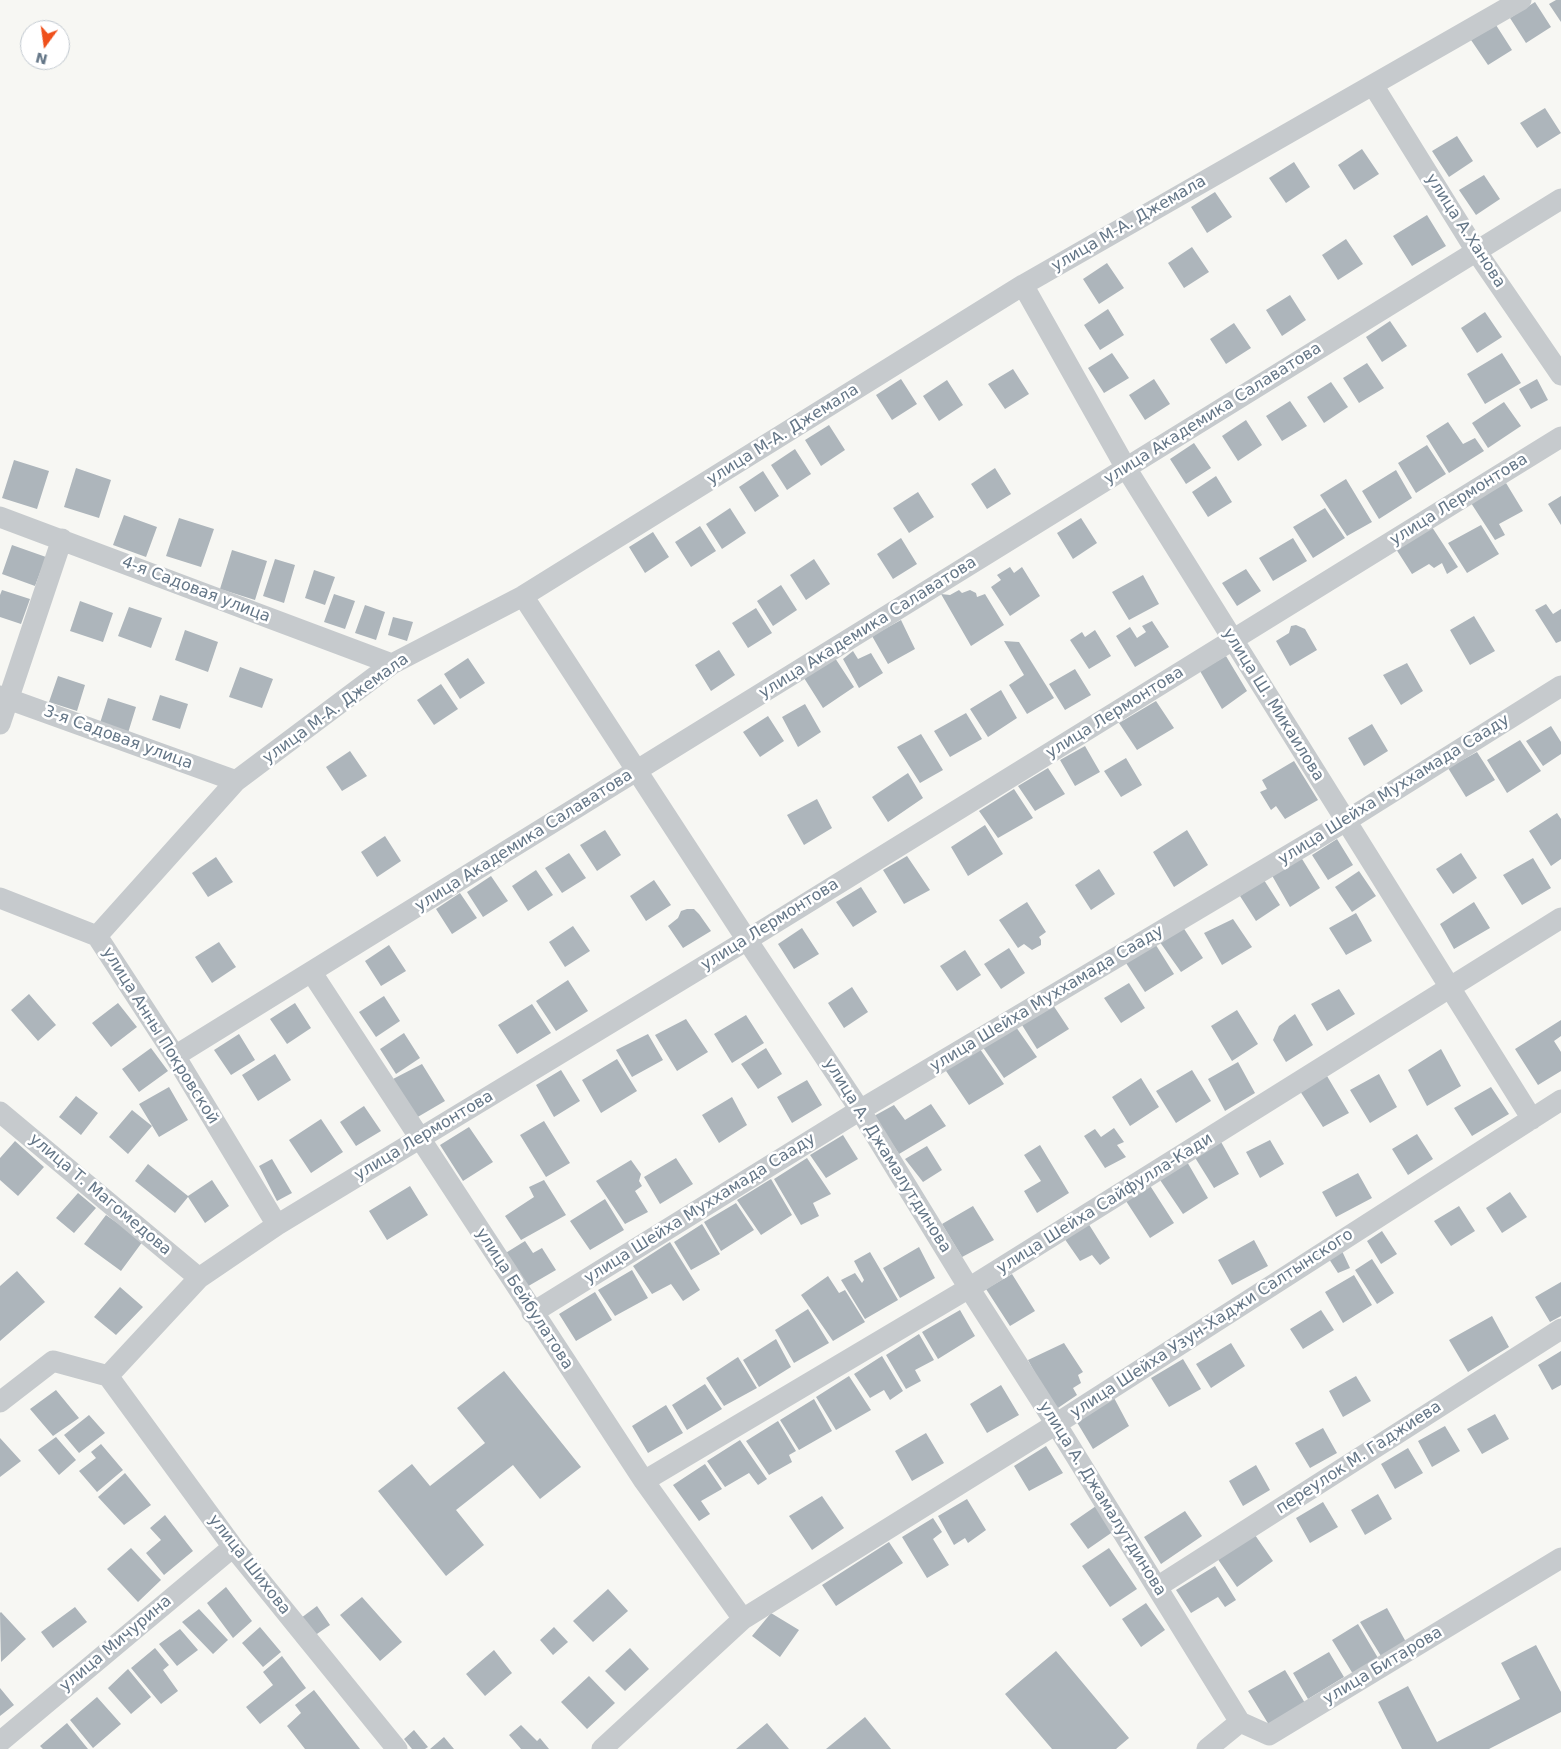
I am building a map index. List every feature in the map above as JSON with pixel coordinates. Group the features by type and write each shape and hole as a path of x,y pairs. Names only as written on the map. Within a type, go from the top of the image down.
{"street":[{"name":"улица М-А. Джемала","path":"97,936 236,780 392,664 523,596 1023,285 1521,0"},
{"name":"улица А.Ханова","path":"1373,85 1476,251 1561,375"},
{"name":"улица Академика Салаватова","path":"175,1056 1561,199"},
{"name":"улица Ш. Микаилова","path":"1023,285 1126,468 1532,1119"},
{"name":"улица Лермонтова","path":"108,1376 199,1278 277,1225 747,940 1561,437"},
{"name":"4-я Садовая улица","path":"0,517 392,664"},
{"path":"0,724 4,697 62,539"},
{"name":"улица А. Джамалутдинова","path":"523,596 860,1110 1240,1722"},
{"name":"улица Шейха Муххамада Сааду","path":"532,1313 860,1110 1346,822 1561,686"},
{"name":"3-я Садовая улица","path":"4,697 236,780"},
{"name":"улица Анны Покровской","path":"0,898 97,936 175,1056 277,1225"},
{"name":"улица Шейха Сайфулла-Кади","path":"644,1481 970,1288 1561,918"},
{"name":"улица Бейбулатова","path":"312,972 532,1313 644,1481 743,1619"},
{"name":"улица Шейха Узун-Хаджи Салтынского","path":"602,1749 743,1619 1056,1424 1561,1100"},
{"name":"улица Т. Магомедова","path":"0,1112 199,1278"},
{"name":"переулок М. Гаджиева","path":"1157,1587 1561,1329"},
{"path":"0,1402 53,1361 108,1376"},
{"name":"улица Шихова","path":"108,1376 233,1547 388,1746"},
{"name":"улица Мичурина","path":"0,1742 233,1547"},
{"name":"улица Битарова","path":"1240,1722 1269,1735 1561,1558"},
{"path":"1207,1749 1240,1722"}],"building":[{"path":"1556,0 1561,0 1561,22 1549,4"},
{"path":"1535,2 1551,27 1526,43 1510,18"},
{"path":"1496,25 1512,50 1488,65 1471,40"},
{"path":"1545,108 1561,133 1537,148 1520,123"},
{"path":"1457,136 1473,161 1449,177 1432,151"},
{"path":"1362,149 1379,174 1354,190 1338,165"},
{"path":"1294,162 1310,187 1286,203 1269,178"},
{"path":"1484,175 1500,199 1476,215 1459,190"},
{"path":"1215,192 1232,217 1207,233 1191,207"},
{"path":"1427,215 1446,246 1412,266 1393,236"},
{"path":"1346,239 1363,264 1338,280 1322,255"},
{"path":"1192,247 1209,272 1184,288 1168,263"},
{"path":"1107,263 1124,288 1099,304 1083,279"},
{"path":"1290,295 1306,320 1282,336 1266,310"},
{"path":"1108,309 1124,335 1100,350 1084,325"},
{"path":"1485,312 1502,337 1477,353 1461,328"},
{"path":"1390,321 1407,346 1382,362 1366,337"},
{"path":"1234,323 1251,348 1226,364 1210,339"},
{"path":"1112,353 1129,378 1104,393 1088,368"},
{"path":"1502,353 1521,383 1485,404 1467,374"},
{"path":"1367,363 1384,388 1359,403 1343,378"},
{"path":"1013,369 1029,394 1005,409 988,384"},
{"path":"901,379 917,404 892,420 876,395"},
{"path":"1154,379 1170,404 1145,420 1129,395"},
{"path":"1537,379 1548,400 1531,409 1519,389"},
{"path":"947,380 963,405 939,421 923,396"},
{"path":"1331,382 1348,407 1324,423 1307,397"},
{"path":"1290,401 1307,426 1282,441 1266,416"},
{"path":"1504,402 1521,426 1488,448 1472,423"},
{"path":"1246,420 1262,445 1238,461 1222,436"},
{"path":"1448,422 1463,444 1475,438 1484,451 1449,473 1426,436"},
{"path":"829,425 845,450 821,466 805,440"},
{"path":"1194,443 1211,468 1186,484 1170,459"},
{"path":"1427,445 1446,474 1416,493 1398,463"},
{"path":"795,449 811,474 787,490 771,465"},
{"path":"14,460 49,471 37,509 2,498"},
{"path":"76,468 111,480 99,518 64,507"},
{"path":"995,468 1011,494 987,509 971,484"},
{"path":"1396,470 1412,498 1379,519 1362,491"},
{"path":"763,471 779,496 755,512 739,487"},
{"path":"1216,476 1232,502 1208,517 1192,492"},
{"path":"1346,479 1372,522 1347,536 1320,495"},
{"path":"1506,483 1523,511 1499,524 1505,535 1495,540 1471,503"},
{"path":"918,492 934,517 909,533 893,508"},
{"path":"1561,496 1561,525 1548,504"},
{"path":"730,508 746,533 722,549 706,524"},
{"path":"1325,508 1345,538 1313,558 1293,527"},
{"path":"124,515 157,527 146,557 113,545"},
{"path":"179,518 214,529 201,567 166,556"},
{"path":"1081,518 1097,543 1073,559 1057,533"},
{"path":"1481,525 1499,554 1467,573 1448,543"},
{"path":"700,526 716,551 691,567 675,542"},
{"path":"1432,527 1458,567 1447,574 1442,563 1434,568 1429,564 1412,574 1396,549"},
{"path":"653,532 669,557 645,573 629,547"},
{"path":"901,538 917,564 893,579 877,554"},
{"path":"1293,538 1307,561 1273,581 1259,558"},
{"path":"12,545 46,557 35,586 2,574"},
{"path":"232,550 267,561 255,600 220,589"},
{"path":"275,559 295,565 284,603 263,596"},
{"path":"814,559 830,584 806,600 790,575"},
{"path":"1010,567 1014,573 1022,567 1040,596 1010,616 991,587 1001,580 997,575"},
{"path":"1246,569 1261,591 1237,606 1222,583"},
{"path":"314,570 335,577 325,605 305,598"},
{"path":"1143,575 1159,604 1129,620 1112,592"},
{"path":"781,585 797,610 773,626 757,601"},
{"path":"2,590 30,599 21,624 0,617 0,595"},
{"path":"959,590 962,593 970,590 976,593 977,597 985,594 1004,625 971,646 941,594 950,595"},
{"path":"334,594 355,601 345,629 324,622"},
{"path":"80,601 113,613 103,642 70,631"},
{"path":"1546,604 1553,614 1561,609 1561,641 1556,643 1535,610"},
{"path":"365,605 385,612 376,640 355,633"},
{"path":"129,607 162,618 151,648 118,636"},
{"path":"756,608 772,633 748,648 732,623"},
{"path":"1474,616 1495,651 1470,665 1450,630"},
{"path":"393,617 413,622 407,641 388,635"},
{"path":"901,620 915,649 888,664 872,636"},
{"path":"1152,621 1169,647 1135,667 1116,636 1130,627 1137,638 1146,632 1142,626"},
{"path":"1296,625 1305,629 1317,650 1290,666 1276,641 1289,633 1291,626"},
{"path":"185,630 218,642 208,672 175,660"},
{"path":"1095,630 1111,656 1089,669 1070,640 1082,632 1085,637"},
{"path":"1004,641 1019,642 1054,698 1027,714 1009,685 1024,675"},
{"path":"719,650 735,675 711,691 695,665"},
{"path":"853,651 858,659 871,653 883,673 859,688 843,659"},
{"path":"1226,656 1247,691 1222,709 1200,671"},
{"path":"468,658 485,683 460,699 444,674"},
{"path":"835,658 854,687 823,708 804,678"},
{"path":"1407,663 1423,691 1401,705 1383,675"},
{"path":"240,667 273,679 262,708 229,697"},
{"path":"1075,669 1091,695 1065,710 1049,684"},
{"path":"58,676 85,685 77,711 49,702"},
{"path":"441,684 458,709 434,725 417,700"},
{"path":"1001,690 1017,718 988,737 970,709"},
{"path":"160,695 188,704 180,729 152,720"},
{"path":"108,698 136,707 128,733 100,723"},
{"path":"1156,701 1174,728 1137,750 1119,723"},
{"path":"805,704 821,732 798,747 782,717"},
{"path":"966,713 982,739 950,757 934,731"},
{"path":"768,716 784,741 760,757 743,732"},
{"path":"1372,724 1388,751 1364,766 1348,738"},
{"path":"1551,726 1561,742 1561,754 1543,766 1526,741"},
{"path":"921,734 943,770 920,783 897,747"},
{"path":"1520,740 1541,771 1507,793 1487,760"},
{"path":"1085,746 1100,772 1075,786 1060,760"},
{"path":"350,751 367,776 342,791 326,767"},
{"path":"1477,752 1495,780 1466,797 1448,768"},
{"path":"1126,758 1142,785 1121,797 1104,771"},
{"path":"1294,761 1318,800 1285,819 1276,806 1271,810 1260,792 1267,789 1262,780"},
{"path":"1048,768 1065,794 1035,811 1018,786"},
{"path":"908,773 923,798 888,822 872,797"},
{"path":"1014,789 1033,818 998,838 979,811"},
{"path":"817,799 832,828 804,845 787,815"},
{"path":"1557,813 1561,819 1561,859 1551,866 1529,831"},
{"path":"985,825 1003,854 968,876 951,847"},
{"path":"605,830 621,855 597,871 580,845"},
{"path":"1187,830 1208,865 1174,887 1153,852"},
{"path":"385,836 401,861 377,877 361,852"},
{"path":"1337,839 1353,865 1328,880 1312,855"},
{"path":"569,853 586,878 562,893 545,868"},
{"path":"1461,853 1477,878 1453,894 1436,869"},
{"path":"1299,854 1320,888 1290,907 1270,872"},
{"path":"907,856 930,890 904,904 883,870"},
{"path":"216,857 233,882 208,897 192,873"},
{"path":"1533,858 1551,888 1522,905 1503,875"},
{"path":"1099,869 1115,894 1091,910 1075,885"},
{"path":"536,870 553,895 528,911 512,886"},
{"path":"1359,871 1376,896 1352,912 1335,887"},
{"path":"491,876 508,901 483,917 467,892"},
{"path":"654,880 671,905 646,921 630,896"},
{"path":"1264,880 1280,905 1256,921 1240,896"},
{"path":"861,887 877,912 853,927 836,902"},
{"path":"460,893 477,918 452,934 436,909"},
{"path":"1027,902 1046,932 1039,937 1041,945 1032,950 1024,944 1018,948 999,920"},
{"path":"1474,902 1490,928 1454,949 1440,924"},
{"path":"694,909 711,931 683,948 668,926 678,918 681,911"},
{"path":"1356,913 1372,941 1346,955 1329,928"},
{"path":"1233,919 1252,947 1222,965 1204,933"},
{"path":"1181,924 1203,958 1181,972 1157,938"},
{"path":"573,926 590,951 565,967 549,942"},
{"path":"802,928 819,954 794,969 778,944"},
{"path":"219,942 236,967 212,983 195,957"},
{"path":"1154,942 1174,974 1145,992 1124,960"},
{"path":"389,945 406,971 381,986 365,961"},
{"path":"1009,948 1025,973 1001,989 984,964"},
{"path":"965,950 981,975 957,991 940,966"},
{"path":"568,980 588,1011 556,1031 536,1001"},
{"path":"1129,983 1145,1008 1121,1023 1104,998"},
{"path":"852,987 868,1012 844,1028 828,1003"},
{"path":"1339,989 1355,1014 1327,1031 1311,1004"},
{"path":"29,994 56,1025 38,1041 11,1010"},
{"path":"384,996 400,1021 376,1037 359,1012"},
{"path":"118,1003 137,1027 111,1047 92,1023"},
{"path":"295,1003 311,1028 287,1044 270,1019"},
{"path":"532,1004 551,1033 517,1054 498,1025"},
{"path":"1053,1005 1069,1029 1037,1049 1022,1025"},
{"path":"1237,1010 1258,1044 1232,1061 1211,1026"},
{"path":"1295,1014 1313,1045 1286,1062 1273,1040 1279,1026"},
{"path":"746,1015 764,1043 732,1063 714,1034"},
{"path":"686,1019 708,1052 677,1071 655,1035"},
{"path":"1561,1020 1561,1036 1554,1041 1561,1052 1561,1071 1538,1085 1515,1049"},
{"path":"1016,1027 1037,1057 1004,1078 982,1046"},
{"path":"404,1033 420,1058 396,1074 380,1049"},
{"path":"239,1034 255,1060 231,1075 214,1050"},
{"path":"648,1034 663,1060 632,1077 616,1050"},
{"path":"151,1048 168,1071 139,1092 122,1069"},
{"path":"766,1048 782,1074 758,1089 741,1064"},
{"path":"980,1049 1004,1084 969,1105 944,1068"},
{"path":"1441,1049 1461,1086 1427,1106 1408,1070"},
{"path":"275,1054 291,1080 258,1101 242,1075"},
{"path":"617,1059 637,1091 601,1113 582,1080"},
{"path":"1238,1062 1255,1093 1225,1111 1208,1079"},
{"path":"422,1064 445,1101 416,1118 393,1079"},
{"path":"561,1070 580,1101 554,1117 536,1085"},
{"path":"1192,1070 1211,1101 1176,1123 1156,1091"},
{"path":"1379,1074 1397,1107 1370,1123 1350,1090"},
{"path":"1327,1076 1349,1113 1323,1127 1300,1091"},
{"path":"1141,1078 1159,1107 1130,1126 1112,1097"},
{"path":"807,1080 822,1105 792,1123 777,1097"},
{"path":"169,1087 188,1120 159,1137 139,1104"},
{"path":"1491,1087 1509,1114 1472,1136 1454,1108"},
{"path":"76,1096 98,1113 81,1135 59,1117"},
{"path":"732,1097 747,1125 719,1143 702,1115"},
{"path":"931,1104 946,1126 899,1154 874,1116 894,1105 905,1120"},
{"path":"364,1106 381,1131 356,1146 340,1122"},
{"path":"132,1110 152,1126 128,1154 109,1137"},
{"path":"321,1119 343,1152 311,1173 289,1140"},
{"path":"544,1121 570,1163 546,1177 520,1135"},
{"path":"469,1127 493,1162 463,1181 440,1145"},
{"path":"1114,1128 1124,1142 1117,1145 1126,1157 1105,1168 1084,1136 1095,1129 1101,1137"},
{"path":"1417,1134 1433,1159 1408,1175 1392,1149"},
{"path":"843,1135 858,1159 826,1178 810,1155"},
{"path":"1220,1140 1239,1174 1214,1188 1194,1156"},
{"path":"1270,1140 1284,1164 1260,1178 1246,1152"},
{"path":"15,1141 44,1167 18,1196 0,1180 0,1158"},
{"path":"1040,1145 1069,1193 1037,1213 1024,1191 1041,1181 1024,1155"},
{"path":"927,1146 942,1170 923,1182 905,1159"},
{"path":"676,1158 693,1184 660,1204 644,1177"},
{"path":"807,1158 831,1194 813,1203 819,1216 801,1225 774,1179"},
{"path":"272,1159 292,1193 277,1201 259,1166"},
{"path":"631,1160 641,1174 639,1181 642,1186 635,1191 648,1212 625,1224 596,1181"},
{"path":"1186,1160 1208,1198 1183,1214 1158,1177"},
{"path":"148,1164 188,1196 212,1180 229,1206 205,1223 188,1197 175,1213 135,1181"},
{"path":"1358,1173 1372,1198 1336,1217 1322,1192"},
{"path":"771,1179 792,1215 761,1235 737,1200"},
{"path":"544,1180 566,1215 521,1240 505,1216 534,1197 529,1187"},
{"path":"1149,1184 1174,1223 1150,1238 1124,1198"},
{"path":"410,1186 428,1215 387,1240 369,1211"},
{"path":"1510,1192 1527,1217 1502,1233 1486,1208"},
{"path":"78,1193 96,1208 74,1233 56,1218"},
{"path":"605,1199 624,1230 590,1250 570,1221"},
{"path":"736,1203 754,1230 721,1251 704,1222"},
{"path":"973,1206 994,1240 962,1257 942,1224"},
{"path":"1459,1206 1475,1231 1451,1246 1434,1221"},
{"path":"106,1215 143,1241 121,1271 84,1244"},
{"path":"1088,1223 1110,1258 1100,1265 1092,1255 1080,1261 1064,1238"},
{"path":"702,1224 720,1254 691,1270 674,1242"},
{"path":"1382,1231 1397,1254 1381,1264 1367,1241"},
{"path":"1254,1240 1268,1266 1232,1285 1218,1260"},
{"path":"525,1241 533,1253 542,1248 556,1270 525,1288 504,1254"},
{"path":"670,1242 700,1290 683,1301 671,1284 652,1294 633,1266"},
{"path":"919,1247 935,1278 900,1298 883,1268"},
{"path":"1342,1251 1350,1268 1338,1273 1329,1259"},
{"path":"870,1252 898,1300 865,1319 841,1280 855,1273 862,1283 864,1280 854,1261"},
{"path":"1372,1259 1394,1293 1377,1304 1355,1270"},
{"path":"632,1270 648,1298 615,1316 598,1290"},
{"path":"17,1271 45,1302 0,1341 0,1286"},
{"path":"1012,1274 1035,1311 1010,1326 986,1289"},
{"path":"1354,1275 1372,1305 1343,1323 1325,1292"},
{"path":"828,1276 839,1293 845,1290 865,1322 833,1341 801,1295"},
{"path":"1561,1282 1561,1316 1550,1322 1535,1297"},
{"path":"120,1287 143,1307 116,1335 94,1317"},
{"path":"595,1292 612,1320 576,1341 559,1314"},
{"path":"808,1309 829,1343 794,1363 775,1330"},
{"path":"960,1310 975,1336 938,1359 922,1332"},
{"path":"1321,1310 1334,1330 1303,1349 1290,1329"},
{"path":"1492,1316 1509,1347 1468,1372 1449,1340"},
{"path":"919,1334 934,1360 915,1370 921,1381 906,1389 886,1355"},
{"path":"776,1339 791,1367 759,1387 743,1360"},
{"path":"1064,1343 1083,1372 1078,1375 1081,1383 1073,1388 1077,1395 1055,1410 1028,1360"},
{"path":"1231,1343 1245,1366 1211,1388 1196,1364"},
{"path":"1561,1351 1561,1385 1552,1390 1538,1365"},
{"path":"882,1356 903,1391 890,1400 884,1390 870,1398 854,1374"},
{"path":"738,1357 757,1388 724,1406 706,1378"},
{"path":"1183,1359 1201,1389 1169,1407 1151,1378"},
{"path":"504,1371 581,1467 540,1499 513,1465 456,1510 484,1545 446,1576 378,1491 412,1464 430,1486 485,1443 457,1408"},
{"path":"849,1376 871,1410 836,1430 816,1397"},
{"path":"1356,1376 1371,1401 1343,1417 1329,1391"},
{"path":"705,1384 722,1409 687,1430 672,1405"},
{"path":"1001,1385 1019,1415 987,1433 970,1404"},
{"path":"56,1390 79,1418 53,1436 30,1409"},
{"path":"1113,1396 1129,1426 1093,1449 1075,1419"},
{"path":"814,1399 832,1431 799,1450 780,1420"},
{"path":"666,1405 683,1433 648,1453 632,1426"},
{"path":"1495,1414 1509,1439 1482,1454 1467,1429"},
{"path":"89,1415 105,1433 79,1453 64,1435"},
{"path":"778,1421 796,1451 789,1455 792,1462 769,1475 746,1441"},
{"path":"1445,1426 1460,1451 1432,1467 1418,1441"},
{"path":"1323,1428 1337,1453 1310,1468 1295,1443"},
{"path":"926,1433 944,1463 912,1481 895,1451"},
{"path":"56,1437 76,1460 59,1475 38,1450"},
{"path":"0,1438 21,1461 0,1477"},
{"path":"740,1440 767,1479 758,1485 749,1473 725,1487 707,1461"},
{"path":"101,1444 123,1470 97,1492 79,1471 96,1458 91,1452"},
{"path":"1046,1446 1063,1473 1029,1491 1014,1466"},
{"path":"1408,1448 1423,1473 1395,1489 1381,1464"},
{"path":"705,1464 722,1489 701,1501 710,1514 699,1521 673,1485"},
{"path":"1256,1465 1270,1490 1243,1506 1229,1481"},
{"path":"125,1473 151,1505 124,1525 98,1497"},
{"path":"1378,1494 1392,1519 1365,1535 1351,1510"},
{"path":"822,1496 844,1528 812,1550 789,1516"},
{"path":"967,1499 986,1530 968,1543 965,1538 954,1545 938,1516"},
{"path":"1323,1502 1338,1527 1310,1543 1296,1518"},
{"path":"1096,1506 1114,1531 1088,1549 1070,1524"},
{"path":"1185,1511 1202,1536 1161,1564 1144,1537"},
{"path":"165,1515 193,1551 164,1575 146,1553 161,1540 150,1528"},
{"path":"933,1518 942,1532 933,1539 949,1565 927,1578 902,1537"},
{"path":"1255,1535 1273,1561 1237,1587 1217,1558"},
{"path":"889,1542 903,1563 836,1606 822,1585"},
{"path":"131,1548 161,1580 138,1602 107,1569"},
{"path":"1109,1548 1137,1589 1110,1607 1082,1566"},
{"path":"1215,1566 1236,1600 1225,1607 1218,1597 1191,1613 1176,1590"},
{"path":"226,1587 252,1621 233,1638 207,1603"},
{"path":"608,1589 628,1611 593,1642 573,1621"},
{"path":"362,1597 402,1642 380,1661 340,1615"},
{"path":"1146,1603 1165,1630 1141,1647 1122,1619"},
{"path":"317,1606 330,1625 314,1636 301,1618"},
{"path":"75,1607 87,1622 53,1648 41,1632"},
{"path":"1387,1608 1406,1642 1381,1656 1360,1622"},
{"path":"199,1609 228,1640 213,1654 182,1622"},
{"path":"0,1613 26,1639 1,1662"},
{"path":"771,1613 799,1630 780,1657 752,1636"},
{"path":"1358,1624 1378,1658 1353,1674 1332,1640"},
{"path":"260,1627 281,1652 263,1667 242,1643"},
{"path":"554,1627 568,1642 553,1655 540,1640"},
{"path":"180,1629 198,1650 177,1666 159,1644"},
{"path":"1536,1645 1561,1692 1561,1712 1489,1749 1402,1749 1378,1702 1408,1686 1437,1742 1520,1699 1501,1663"},
{"path":"155,1648 169,1665 163,1670 178,1691 161,1704 131,1668"},
{"path":"630,1648 649,1669 625,1691 605,1671"},
{"path":"494,1650 512,1673 485,1696 466,1674"},
{"path":"1056,1651 1129,1738 1116,1749 1052,1749 1005,1694"},
{"path":"1329,1652 1344,1677 1308,1699 1293,1673"},
{"path":"282,1656 306,1688 260,1724 246,1707 273,1685 263,1672"},
{"path":"128,1669 151,1697 131,1714 108,1688"},
{"path":"1285,1670 1305,1703 1269,1725 1248,1691"},
{"path":"589,1676 615,1703 587,1729 561,1702"},
{"path":"0,1688 14,1705 0,1716"},
{"path":"314,1690 360,1749 305,1749 287,1726 301,1713 295,1705"},
{"path":"97,1697 121,1724 93,1748 70,1720"},
{"path":"865,1717 891,1749 826,1749"},
{"path":"67,1723 88,1749 43,1749 40,1746"},
{"path":"767,1723 789,1749 736,1749"},
{"path":"521,1725 537,1741 540,1738 549,1749 521,1749 509,1735"},
{"path":"414,1730 428,1747 425,1749 412,1749 404,1739"},
{"path":"444,1737 454,1749 430,1749"}]}
